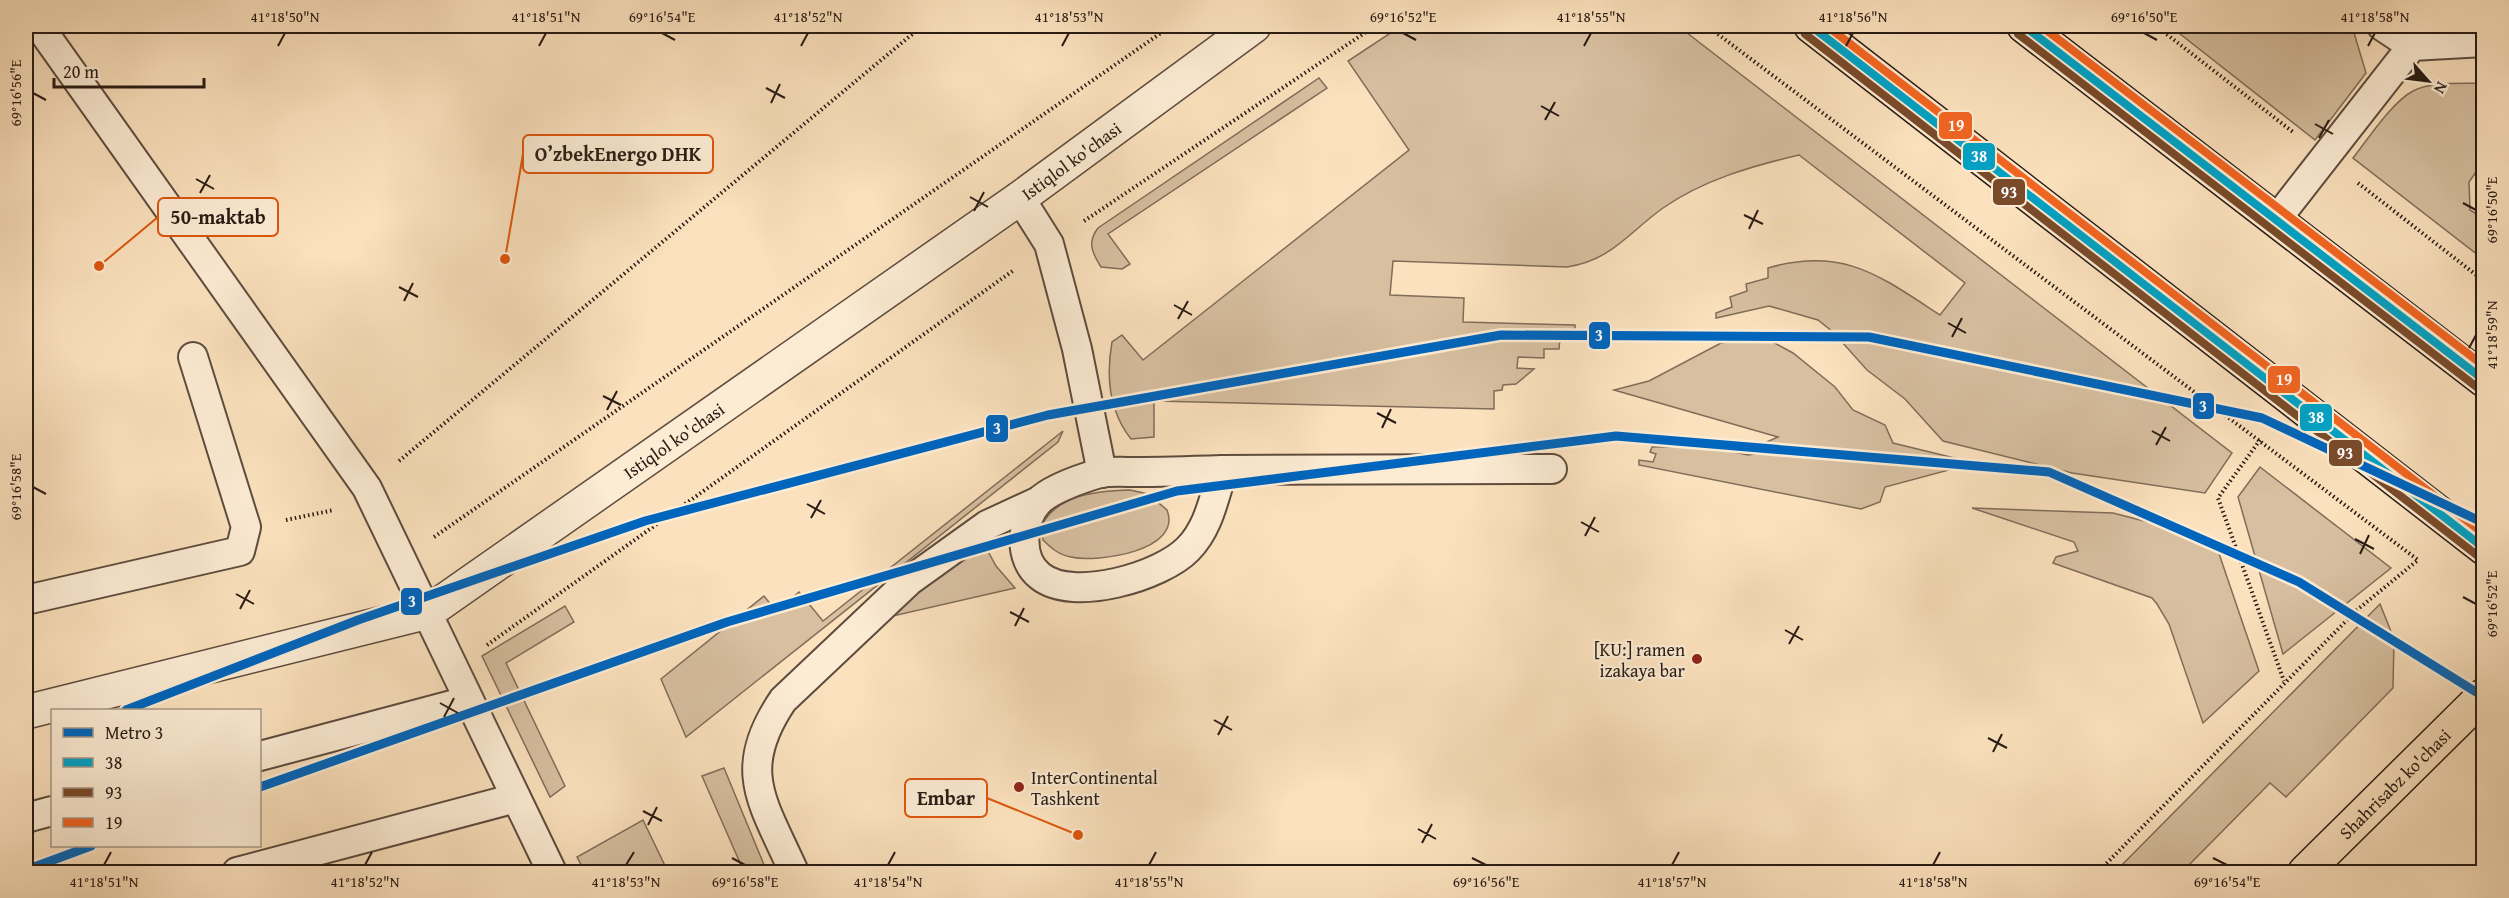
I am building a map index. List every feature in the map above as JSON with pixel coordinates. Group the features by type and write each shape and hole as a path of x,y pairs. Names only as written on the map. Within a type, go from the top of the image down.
{"main road":[{"path":"1811,26 2484,548"},
{"path":"2024,26 2484,380"},
{"name":"Shahrisabz ko'chasi","path":"2305,873 2484,695"}],"street":[{"name":"Istiqlol ko'chasi","path":"26,712 428,612 1020,198 1254,26"}],"lane":[{"path":"39,26 367,488 552,873"},
{"path":"2382,26 2412,46 2484,42"},
{"path":"2276,220 2412,46"},
{"path":"1020,198 1049,244 1077,349 1102,473"},
{"path":"26,600 240,551 246,527 193,357"},
{"path":"794,873 766,808 757,775 759,743 774,713 783,700 909,581 987,525 1039,501 1070,483 1102,473 1223,470 1552,469"},
{"path":"1039,501 1026,527 1024,541 1025,555 1031,567 1040,577 1053,582 1092,586 1156,571 1189,549 1202,531 1223,470"},
{"path":"261,756 467,700"},
{"path":"237,873 516,798"},
{"path":"26,818 51,811"}],"path":[{"path":"246,527 342,509 922,26"},
{"path":"402,559 1171,26"},
{"path":"455,669 1049,244 1375,26"},
{"path":"1707,26 2418,560 2357,610 2284,681 2098,873"},
{"path":"2260,440 2218,498 2284,681"}],"shaded area":[{"path":"1401,26 1678,26 2232,453 2205,493 2072,473 1943,441 1905,399 1867,370 1833,332 1818,320 1769,306 1716,318 1716,313 1732,307 1730,297 1747,291 1746,284 1768,278 1768,268 1794,262 1840,263 1860,269 1879,277 1940,315 1965,283 1799,155 1746,169 1695,189 1663,208 1608,252 1583,263 1567,267 1393,261 1390,295 1464,298 1463,322 1575,325 1575,338 1560,338 1559,349 1544,349 1544,358 1518,357 1517,368 1534,369 1516,384 1503,385 1502,390 1494,391 1494,409 1154,401 1154,437 1131,439 1118,417 1111,393 1109,368 1112,342 1122,335 1143,360 1409,150 1348,61"},
{"path":"2170,26 2352,26 2366,73 2315,140"},
{"path":"1319,78 1327,88 1108,234 1130,264 1122,269 1101,267 1092,248 1093,238 1098,228"},
{"path":"2483,83 2483,162 2469,182 2470,210 2483,218 2483,259 2353,158 2397,103 2413,91 2438,84"},
{"path":"1755,338 1771,341 1793,353 1835,387 1853,410 1885,425 1893,443 1975,463 1972,471 1956,468 1885,487 1880,502 1861,509 1639,465 1639,460 1653,462 1656,454 1650,452 1652,447 1706,446 1748,455 1760,453 1762,444 1778,437 1614,390 1649,381 1721,343"},
{"path":"1063,431 1058,442 686,737 661,679 764,596 776,611 799,592 823,621"},
{"path":"2260,467 2391,568 2283,654 2238,497"},
{"path":"1130,490 1148,494 1167,510 1169,524 1162,535 1151,544 1117,556 1083,558 1063,555 1043,540 1041,526 1057,507 1092,493"},
{"path":"1972,508 2113,513 2214,539 2259,671 2203,723 2169,624 2152,598 2053,563 2056,557 2078,551 2074,542"},
{"path":"982,540 996,566 1015,588 893,616 891,613"},
{"path":"2380,604 2394,639 2393,688 2286,797 2270,783 2182,872 2115,872"},
{"path":"565,606 574,622 506,663 565,786 550,797 482,656"},
{"path":"724,768 767,872 744,872 702,776"},
{"path":"643,820 668,872 585,872 577,857"}],"metro line":[{"name":"3","path":"129,709 358,620 645,521 1048,415 1501,335 1869,337 2262,418 2484,523"},
{"name":"3","path":"261,787 727,622 1177,491 1616,436 2049,472 2299,582 2484,697"},
{"name":"3","path":"26,870 88,847"}],"transit line":[{"name":"38","path":"1811,26 2484,548"},
{"name":"19","path":"1827,26 2484,534"},
{"name":"38","path":"2024,26 2484,380"},
{"name":"19","path":"2041,26 2484,366"},
{"name":"93","path":"1805,34 2478,556"},
{"name":"93","path":"2018,34 2478,388"}],"place":[{"name":"O’zbekEnergo DHK","path":"505,259"},
{"name":"50-maktab","path":"99,266"},
{"name":"[KU:] ramen izakaya bar","path":"1697,659"},
{"name":"InterContinental Tashkent","path":"1019,787"},
{"name":"Embar","path":"1078,835"}]}
